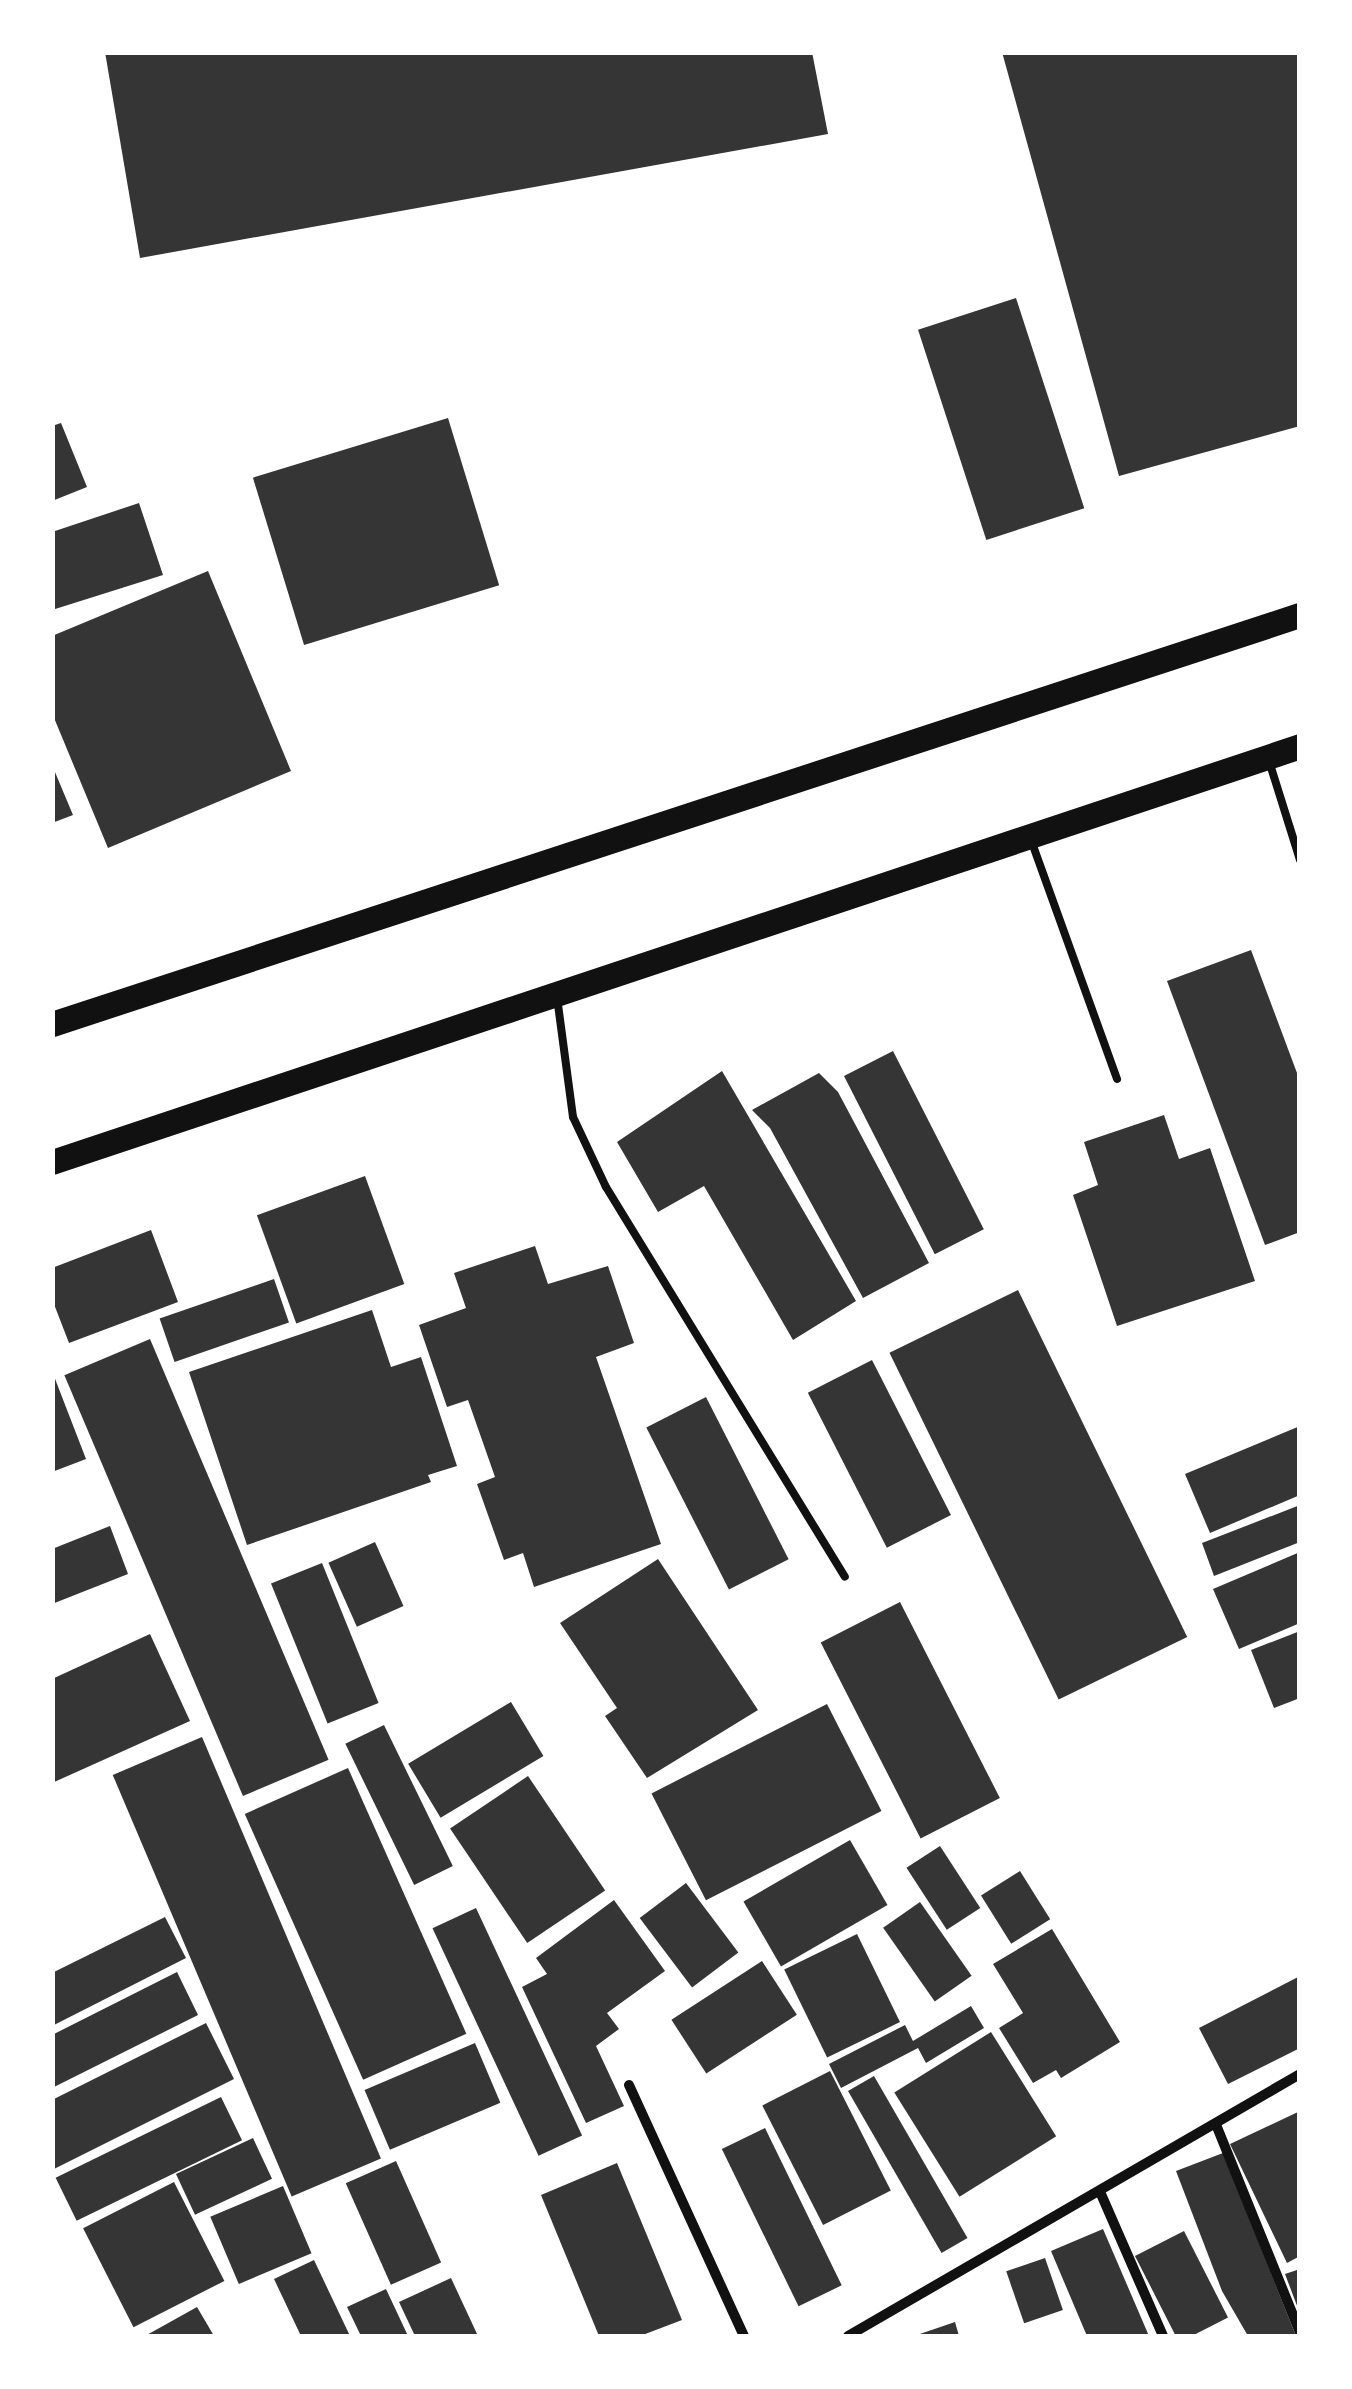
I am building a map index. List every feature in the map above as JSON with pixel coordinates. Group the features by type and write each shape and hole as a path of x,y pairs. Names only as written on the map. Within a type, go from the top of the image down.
{"main road":[{"path":"52,1024 1300,615"},
{"path":"52,1162 1300,746"}],"street":[{"path":"852,2336 1216,2127 1300,2074"},
{"path":"629,2085 744,2336"},
{"path":"1216,2127 1300,2332"},
{"path":"1101,2194 1164,2336"}],"lane":[{"path":"1268,756 1300,860"},
{"path":"1030,836 1117,1079"},
{"path":"557,994 573,1117 606,1186 845,1577"}],"building":[{"path":"105,52 812,52 828,134 140,258"},
{"path":"1002,52 1300,52 1300,426 1119,476"},
{"path":"1016,298 1084,508 986,540 918,330"},
{"path":"448,418 499,585 304,645 253,478"},
{"path":"61,423 87,487 52,501 52,426"},
{"path":"139,503 163,575 52,610 52,532"},
{"path":"208,571 291,771 108,848 52,713 52,636"},
{"path":"52,765 73,815 52,823"},
{"path":"1251,950 1300,1081 1300,1232 1265,1245 1167,981"},
{"path":"893,1051 984,1229 935,1254 844,1076"},
{"path":"722,1071 856,1301 793,1340 704,1186 658,1212 617,1142"},
{"path":"819,1073 838,1092 929,1263 863,1298 770,1128 752,1110"},
{"path":"1164,1115 1179,1159 1210,1148 1255,1281 1117,1326 1073,1195 1098,1185 1084,1142"},
{"path":"365,1176 404,1284 296,1323 257,1215"},
{"path":"151,1230 178,1302 69,1343 52,1299 52,1268"},
{"path":"535,1246 548,1284 608,1266 634,1343 596,1357 661,1544 534,1587 523,1553 504,1560 477,1484 495,1477 468,1400 447,1407 419,1325 466,1308 454,1273"},
{"path":"274,1279 289,1322 175,1362 160,1318"},
{"path":"1018,1290 1187,1637 1059,1700 889,1353"},
{"path":"372,1310 391,1367 421,1357 457,1466 428,1475 431,1482 247,1545 189,1372"},
{"path":"150,1339 329,1760 243,1796 64,1375"},
{"path":"872,1360 951,1515 887,1548 808,1393"},
{"path":"52,1371 86,1459 52,1472"},
{"path":"706,1397 789,1559 729,1590 646,1427"},
{"path":"1300,1426 1300,1495 1210,1533 1185,1474"},
{"path":"1300,1505 1300,1542 1214,1576 1202,1543"},
{"path":"110,1526 128,1574 52,1604 52,1549"},
{"path":"375,1542 403,1606 357,1627 328,1563"},
{"path":"1300,1552 1300,1623 1239,1649 1213,1589"},
{"path":"658,1559 758,1710 647,1778 605,1716 617,1708 560,1623"},
{"path":"322,1563 379,1703 328,1724 271,1584"},
{"path":"900,1602 1000,1798 921,1838 821,1642"},
{"path":"1300,1631 1300,1698 1274,1708 1251,1650"},
{"path":"150,1634 190,1721 52,1783 52,1679"},
{"path":"511,1702 543,1756 441,1818 408,1764"},
{"path":"827,1704 881,1811 706,1900 651,1793"},
{"path":"384,1725 453,1866 414,1885 345,1744"},
{"path":"202,1737 381,2159 292,2196 113,1775"},
{"path":"348,1768 466,2034 363,2080 245,1814"},
{"path":"528,1776 605,1890 527,1943 450,1829"},
{"path":"850,1840 888,1905 781,1966 743,1901"},
{"path":"940,1846 980,1908 947,1930 906,1868"},
{"path":"1020,1871 1050,1919 1011,1944 981,1895"},
{"path":"686,1883 738,1952 692,1987 640,1918"},
{"path":"614,1900 665,1971 607,2013 619,2029 596,2046 624,2106 586,2123 522,1987 547,1974 536,1958"},
{"path":"920,1902 972,1976 935,2002 883,1928"},
{"path":"476,1908 582,2135 539,2156 432,1928"},
{"path":"165,1917 186,1958 52,2026 52,1973"},
{"path":"1052,1929 1120,2042 1061,2078 1056,2070 1033,2083 999,2028 1023,2013 993,1964"},
{"path":"857,1934 900,2022 827,2058 784,1970"},
{"path":"762,1961 797,2015 706,2073 671,2020"},
{"path":"177,1972 198,2015 52,2088 52,2035"},
{"path":"1300,1976 1300,2048 1228,2084 1199,2028"},
{"path":"971,2006 984,2028 926,2063 918,2048 841,2088 829,2064 905,2025 913,2041"},
{"path":"206,2023 234,2079 52,2170 52,2100"},
{"path":"991,2032 1056,2136 960,2197 894,2092"},
{"path":"475,2043 500,2103 390,2150 365,2090"},
{"path":"830,2071 891,2190 823,2225 762,2106"},
{"path":"874,2076 968,2238 942,2253 848,2091"},
{"path":"221,2097 242,2140 77,2221 56,2178"},
{"path":"1300,2111 1300,2256 1287,2263 1230,2144"},
{"path":"765,2128 842,2285 799,2306 722,2149"},
{"path":"253,2138 272,2179 195,2215 176,2174"},
{"path":"1223,2153 1296,2336 1248,2336 1222,2291 1176,2171"},
{"path":"396,2161 441,2262 391,2285 346,2183"},
{"path":"617,2163 682,2320 640,2336 599,2336 541,2195"},
{"path":"174,2182 224,2281 134,2327 83,2228"},
{"path":"283,2186 312,2253 239,2284 210,2217"},
{"path":"1103,2229 1149,2336 1087,2336 1051,2251"},
{"path":"1184,2231 1228,2317 1192,2336 1176,2336 1135,2256"},
{"path":"1045,2258 1063,2310 1024,2323 1006,2271"},
{"path":"314,2260 350,2336 301,2336 274,2279"},
{"path":"1300,2269 1300,2311 1299,2311 1285,2274"},
{"path":"451,2278 478,2336 415,2336 399,2302"},
{"path":"386,2289 408,2336 361,2336 347,2307"},
{"path":"197,2307 214,2336 145,2336"},
{"path":"955,2322 959,2336 914,2336"}]}
